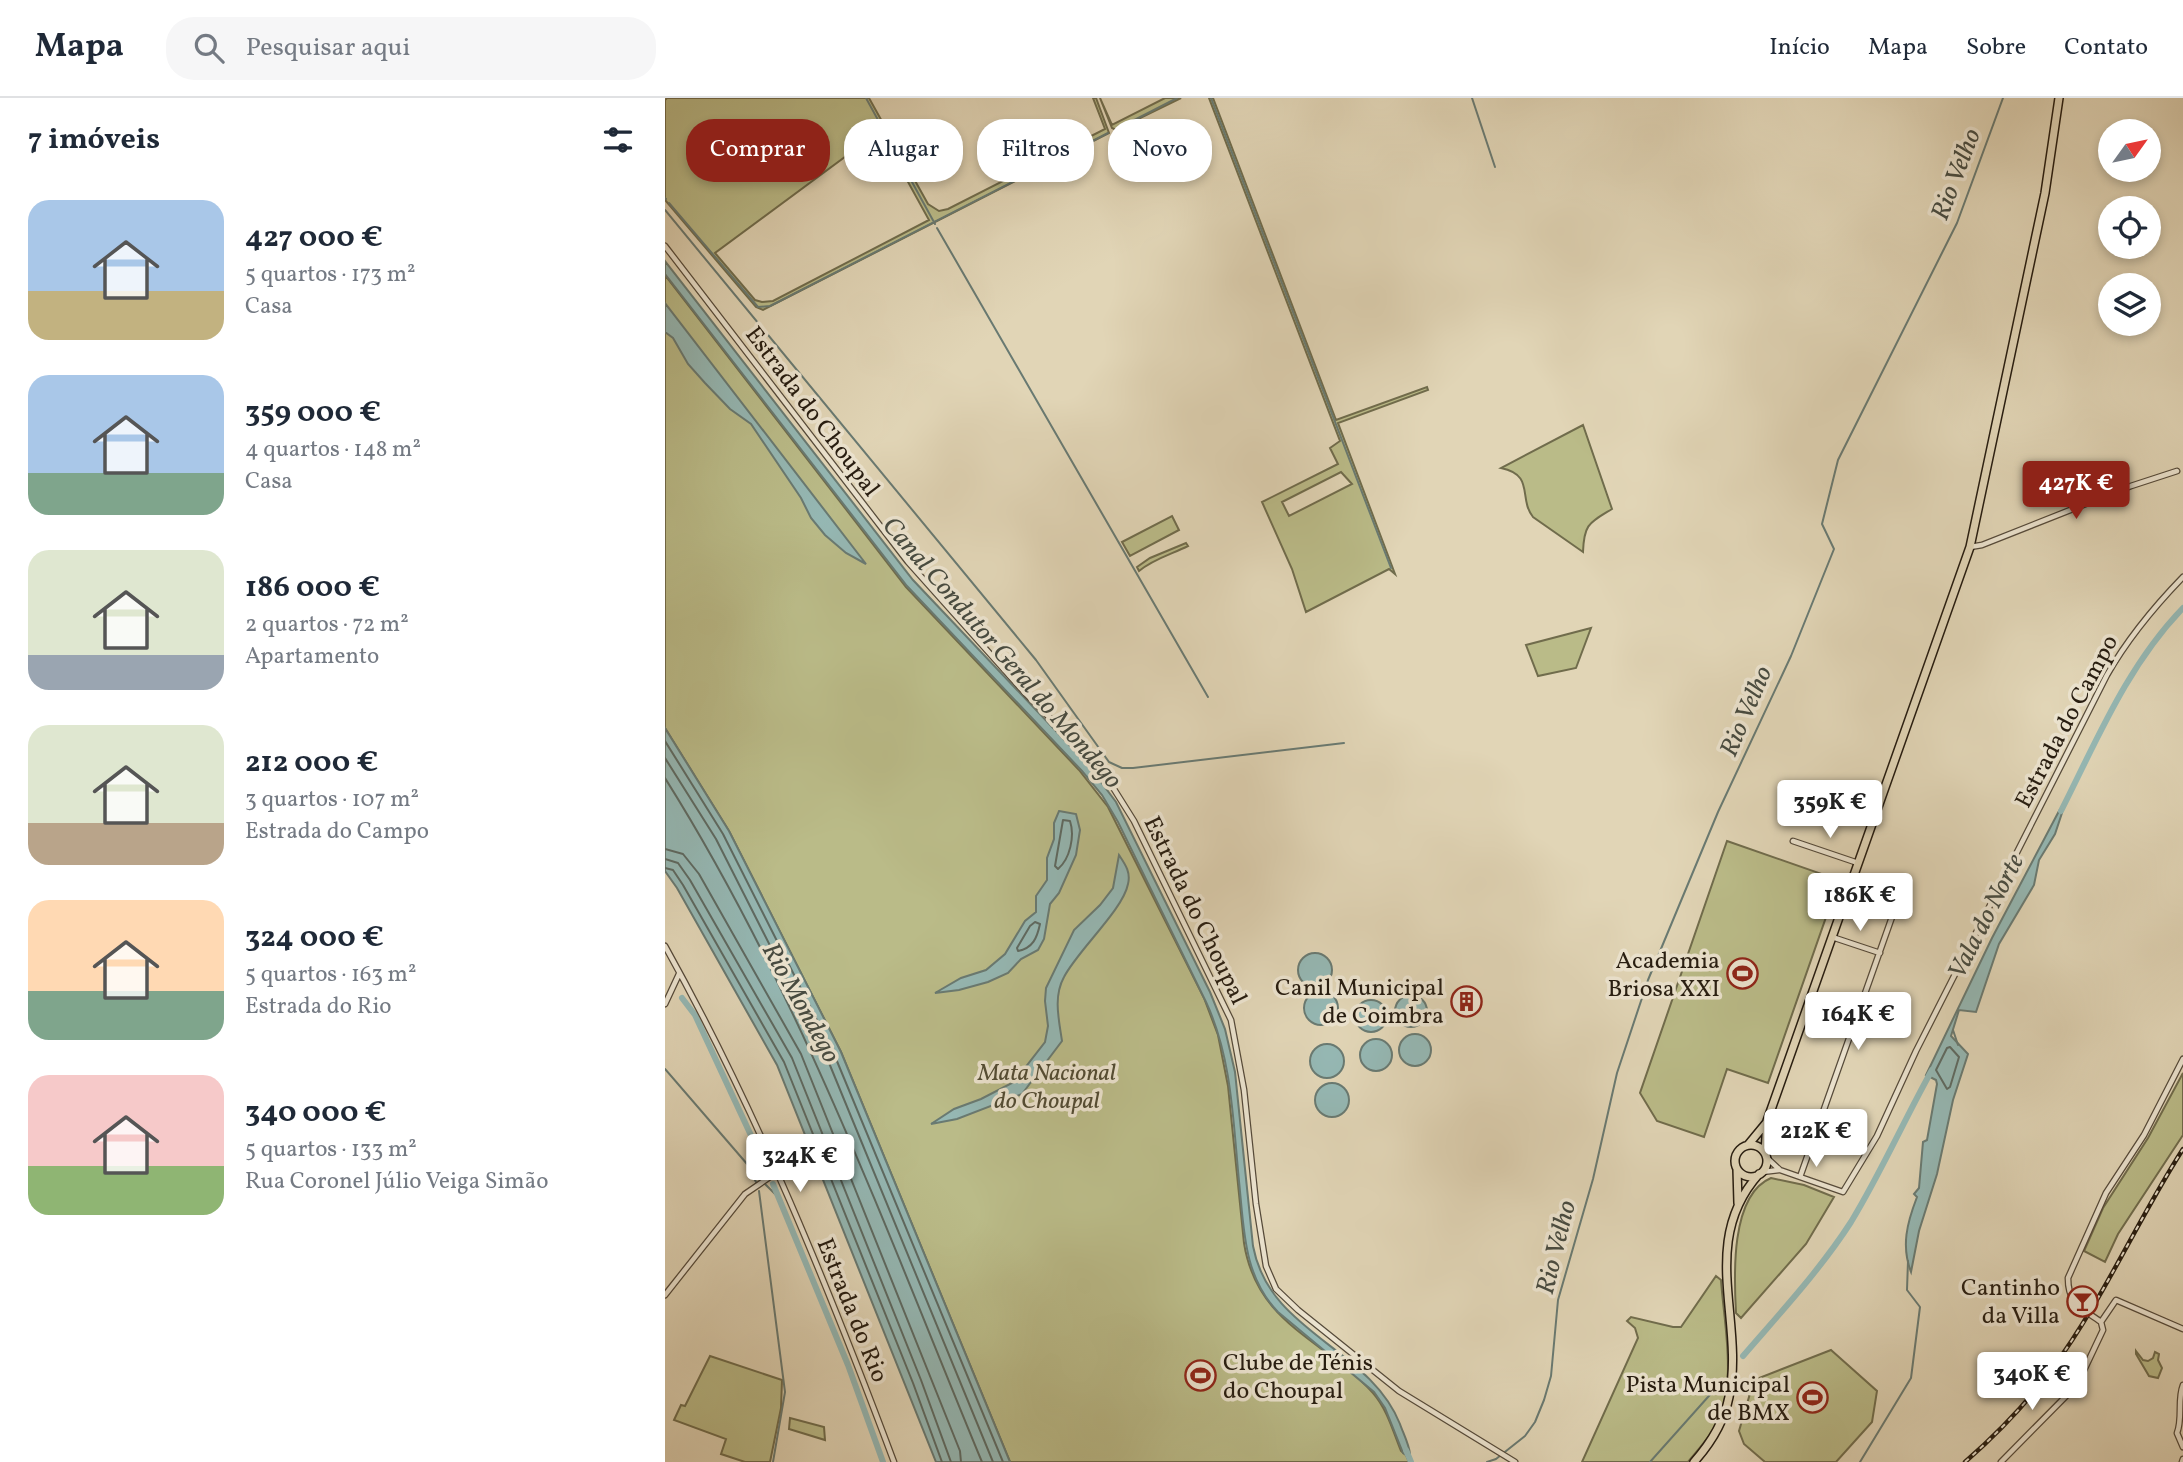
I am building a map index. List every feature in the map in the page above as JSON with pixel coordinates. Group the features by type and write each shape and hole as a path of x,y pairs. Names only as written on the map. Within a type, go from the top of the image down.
{"main road":[{"path":"1694,1462 1714,1436 1727,1405 1732,1362 1726,1260 1738,1203 1760,1173 1766,1155 1767,1121 1970,547 2044,200 2059,98"},
{"path":"1748,1145 1767,1121"},
{"path":"1738,1203 1736,1154 1748,1145 1758,1146 1766,1155"},
{"path":"1737,1169 1744,1175 1760,1173"}],"street":[{"name":"Estrada do Choupal","path":"665,246 908,562 1026,694 1102,770 1134,821 1231,1020 1244,1090 1266,1266 1276,1289 1298,1310 1399,1391 1513,1460"},
{"path":"1970,547 1982,545 2131,486 2177,471"},
{"name":"Estrada do Campo","path":"1800,1177 1843,1192 1877,1136 1928,1027 2107,675 2136,629 2183,577"},
{"path":"1793,841 1859,863"},
{"path":"1766,1155 1780,1170 1800,1177 1892,917"},
{"path":"1832,937 1880,953"},
{"name":"Estrada do Rio","path":"665,946 739,1087 778,1172 851,1348 894,1462"},
{"path":"665,1004 679,974"},
{"path":"2001,1462 2080,1382 2103,1331 2101,1322 2073,1302 2068,1292 2068,1278 2106,1194 2144,1135 2183,1059"},
{"path":"1760,1173 1780,1170"},
{"path":"665,1295 745,1194 778,1172"},
{"path":"2101,1322 2116,1300 2183,1329"},
{"path":"2183,1385 2180,1391 2182,1428 2177,1433 2183,1447"}],"green space":[{"path":"667,98 869,98 881,119 844,119 844,158 830,168 830,119 686,119 686,182 811,182 715,253 755,300 762,302 773,301 929,220 908,182 916,182 928,204 939,211 1001,182 1013,182 763,310 756,307 665,200"},
{"path":"1093,98 1096,98 1108,134 1094,141 1094,135 1105,129"},
{"path":"1165,98 1181,98 1138,119 1124,119"},
{"path":"1209,98 1213,98 1336,420 1427,387 1428,390 1338,423 1395,574 1389,569 1306,612 1292,569 1262,502 1338,464 1330,448 1340,441","holes":["1341,472 1352,484 1289,516 1282,502"]},
{"name":"Mata Nacional do Choupal","path":"665,275 906,587 1079,770 1108,807 1204,998 1218,1035 1228,1086 1244,1243 1251,1271 1278,1312 1354,1374 1378,1399 1401,1451 1409,1462 1010,1462 841,1052 729,831 665,728"},
{"path":"1583,425 1612,509 1589,525 1583,552 1533,517 1522,482 1512,471 1501,468"},
{"path":"1172,516 1179,530 1130,556 1122,542"},
{"path":"1186,543 1188,546 1139,571 1137,567 1150,558"},
{"path":"1591,628 1576,668 1538,676 1526,645"},
{"name":"Academia Briosa XXI","path":"1727,841 1839,880 1768,1083 1727,1069 1704,1137 1657,1121 1640,1093"},
{"path":"2183,1073 2183,1135 2118,1234 2105,1262 2084,1251 2103,1208 2148,1138"},
{"path":"1771,1178 1804,1185 1834,1197 1806,1244 1741,1318 1736,1313 1735,1259 1741,1219 1748,1201 1758,1187"},
{"path":"1716,1276 1721,1280 1728,1374 1722,1410 1709,1436 1688,1462 1582,1462 1638,1338 1635,1328 1627,1321 1631,1317 1681,1327"},
{"name":"Pista Municipal de BMX","path":"1831,1350 1877,1391 1872,1422 1836,1462 1765,1462 1744,1444 1739,1431 1754,1380"},
{"path":"2136,1351 2143,1360 2148,1361 2153,1358 2155,1352 2159,1354 2158,1360 2162,1368 2158,1378 2149,1376"},
{"path":"710,1356 782,1380 781,1408 770,1462 745,1462 721,1454 726,1439 674,1420 681,1405 685,1406"},
{"path":"790,1418 824,1427 825,1440 789,1429"}],"water":[{"name":"Canal Condutor Geral do Mondego","path":"665,261 913,580 1089,766 1116,802 1210,992 1225,1029 1235,1072 1253,1246 1263,1275 1278,1300 1366,1376 1385,1398 1400,1424 1410,1454 1403,1453 1385,1408 1374,1392 1278,1312 1258,1283 1244,1234 1230,1090 1215,1023 1118,822 1102,795 907,586 665,274"},
{"path":"665,303 866,564 846,553 825,535 811,518 801,498 751,424 730,409 688,364 673,338 665,332"},
{"name":"Rio Mondego","path":"665,728 729,831 841,1052 1010,1462 936,1462 777,1065 665,871"},
{"path":"1059,811 1076,814 1080,830 1076,855 1059,893 1050,904 1044,939 1038,950 1021,959 1008,973 988,982 935,993 961,978 986,970 1005,954 1025,921 1036,912 1036,896 1047,880 1047,858"},
{"path":"2059,811 2062,813 2055,834 2039,860 2034,885 1999,944 1976,1012 1959,1010 1951,1036 1968,1054 1953,1100 1911,1272 1906,1253 1907,1234 1917,1197 1914,1194 1919,1188 1923,1142 1927,1140 1937,1084 1936,1080 1926,1075 1992,938"},
{"path":"1119,855 1129,876 1124,894 1118,906 1071,966 1061,985 1058,1009 1062,1041 1022,1094 957,1119 931,1124 954,1109 1014,1082 1045,1042 1048,1026 1046,988 1074,930 1113,888"},
{"path":"1315,953 1327,958 1332,970 1327,982 1315,987 1303,982 1298,970 1303,958"},
{"path":"1321,991 1333,996 1338,1008 1333,1020 1321,1025 1309,1020 1304,1008 1309,996"},
{"path":"1411,995 1423,999 1427,1011 1423,1023 1411,1027 1399,1023 1395,1011 1399,999"},
{"path":"1371,1000 1383,1004 1387,1016 1383,1028 1371,1032 1359,1028 1355,1016 1359,1004"},
{"path":"1415,1034 1427,1038 1431,1050 1427,1062 1415,1066 1403,1062 1399,1050 1403,1038"},
{"path":"1376,1039 1388,1043 1392,1055 1388,1067 1376,1071 1364,1067 1360,1055 1364,1043"},
{"path":"1327,1044 1339,1049 1344,1061 1339,1073 1327,1078 1315,1073 1310,1061 1315,1049"},
{"path":"1332,1083 1344,1088 1349,1100 1344,1112 1332,1117 1320,1112 1315,1100 1320,1088"}],"waterway":[{"path":"866,98 935,224"},
{"path":"1136,119 1177,98"},
{"path":"1211,98 1391,568"},
{"path":"1472,98 1495,167"},
{"name":"Rio Velho","path":"1487,1462 1496,1459 1525,1436 1535,1422 1544,1400 1551,1376 1558,1300 1593,1179 1617,1073 1648,980 1718,812 1791,656 1834,549 1822,524 1838,460 1957,223 2003,98"},
{"path":"669,203 758,307 770,306 1108,133"},
{"path":"665,210 1036,660 1109,762 1122,768 1133,768 1344,743"},
{"path":"937,228 1208,697"},
{"name":"Vala do Norte","path":"2061,811 2129,679 2163,630 2183,608"},
{"path":"682,998 695,1015 768,1172"},
{"name":"Vala do Norte","path":"1953,1030 1958,1045"},
{"path":"665,1069 760,1179"},
{"path":"1743,1356 1813,1274 1851,1222 1932,1070"},
{"path":"750,1171 756,1182"},
{"path":"765,1184 778,1197"},
{"path":"773,1184 848,1365 883,1462"},
{"path":"759,1191 785,1392 773,1462"},
{"name":"Vala do Norte","path":"1860,1462 1911,1378 1920,1307 1907,1290 1908,1261"},
{"path":"1650,1462 1716,1388"},
{"name":"Canal Condutor Geral do Mondego","path":"1406,1450 1411,1462"}],"railway":[{"path":"1965,1462 2022,1406 2070,1343 2183,1149"}],"place":[{"name":"Academia Briosa XXI","path":"1743,974"},
{"name":"Canil Municipal de Coimbra","path":"1467,1001"},
{"name":"Cantinho da Villa","path":"2083,1301"},
{"name":"Clube de Ténis do Choupal","path":"1200,1376"},
{"name":"Pista Municipal de BMX","path":"1813,1398"}]}
